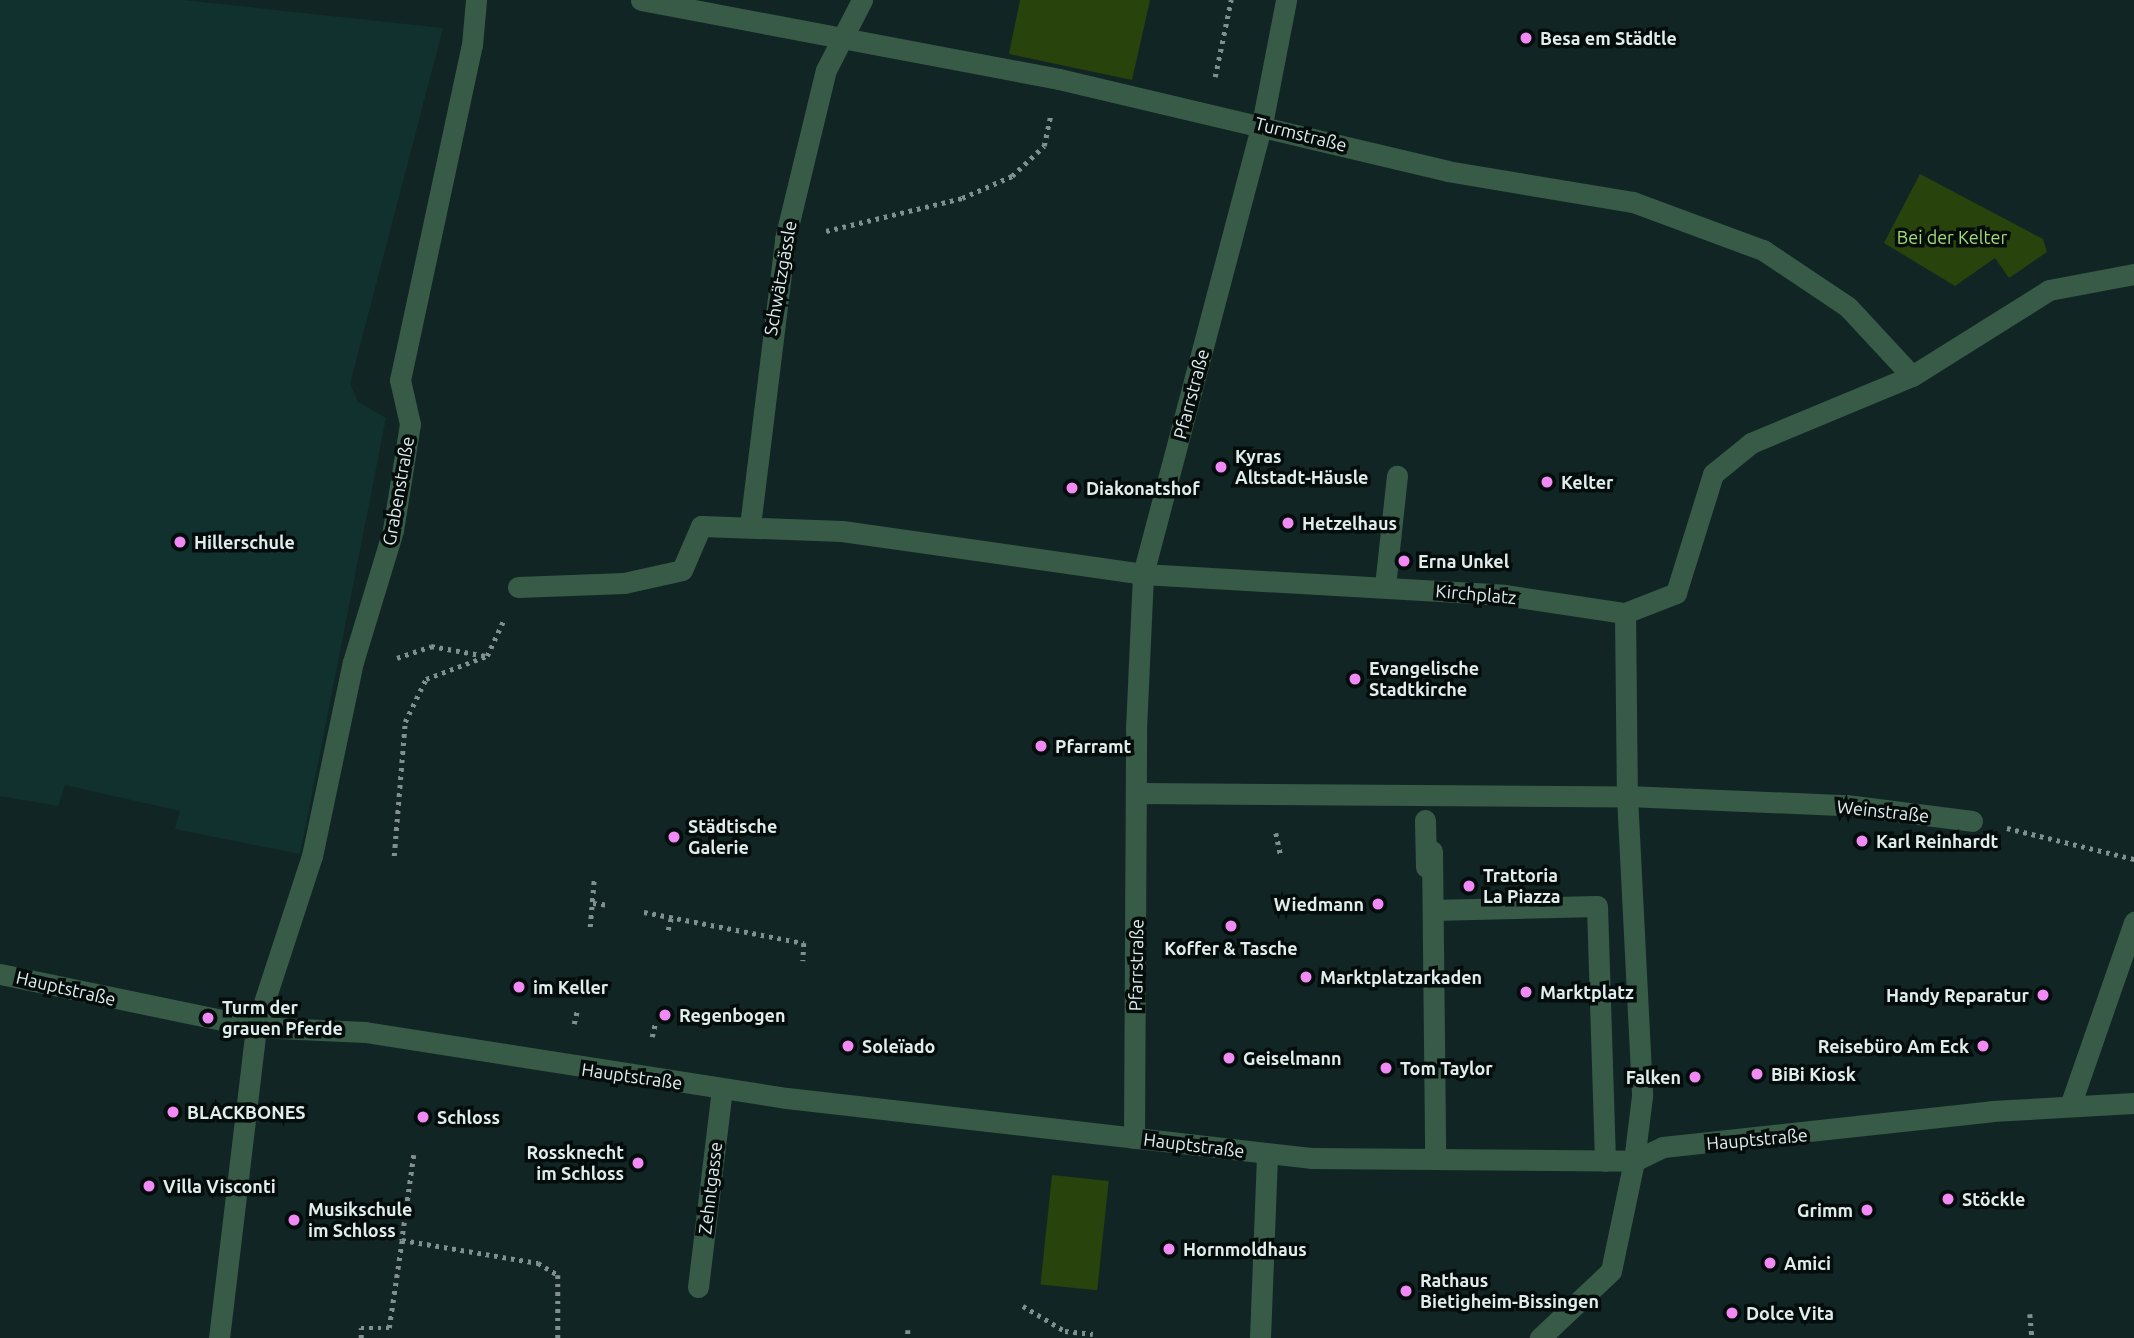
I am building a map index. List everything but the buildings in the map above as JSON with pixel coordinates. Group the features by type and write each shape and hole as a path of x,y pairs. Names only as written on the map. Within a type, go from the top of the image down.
{"street":[{"name":"Grabenstraße","path":"256,1027 312,856 353,662 393,530 410,424 400,380 472,45 476,0"},
{"name":"Turmstraße","path":"641,0 843,36 1059,79 1262,124 1447,171 1633,202 1711,227 1763,250 1848,307 1912,376"},
{"name":"Schwätzgässle","path":"750,526 785,239 827,70 862,0"},
{"name":"Pfarrstraße","path":"1134,1138 1138,793 1136,729 1143,574 1262,124 1286,0"},
{"path":"1540,1338 1611,1272 1634,1161 1642,1096 1628,796 1625,613 1676,593 1713,474 1751,443 1912,376 2049,290 2134,274"},
{"path":"1385,586 1397,476"},
{"path":"518,587 624,583 682,570 701,526 842,531 1143,574"},
{"name":"Kirchplatz","path":"1143,574 1385,586 1625,613"},
{"path":"1138,793 1628,796"},
{"name":"Weinstraße","path":"1628,796 1846,805 1972,821"},
{"path":"1424,820 1432,1083"},
{"path":"1432,851 1435,1159"},
{"path":"1433,910 1597,906 1605,1161"},
{"path":"2070,1106 2134,922"},
{"name":"Hauptstraße","path":"0,974 256,1027 365,1032 722,1089 1267,1154 1634,1161 1663,1147 2070,1106 2134,1103"},
{"path":"219,1338 256,1027"},
{"name":"Zehntgasse","path":"698,1287 722,1089"},
{"path":"1260,1338 1267,1154"}],"path":[{"path":"1213,86 1231,0"},
{"path":"785,239 962,198 1012,176 1044,145 1059,79"},
{"path":"394,856 405,722 426,679 487,656 518,587"},
{"path":"396,659 431,646 487,656"},
{"path":"1972,821 2134,859"},
{"path":"590,927 594,879"},
{"path":"593,903 610,905"},
{"path":"644,912 804,943 803,961"},
{"path":"668,930 671,918"},
{"path":"361,1338 360,1328 388,1328 414,1155"},
{"path":"402,1240 538,1263 558,1275 558,1338"},
{"path":"1023,1306 1065,1331 1093,1334"},
{"path":"2030,1314 2032,1338"},
{"path":"908,1330 908,1338"}],"shaded area":[{"name":"Hillerschule","path":"0,0 183,0 443,28 350,384 358,402 386,418 300,854 175,829 180,811 65,785 58,806 0,796"}],"green space":[{"path":"1020,0 1150,0 1132,80 1009,54"},
{"name":"Bei der Kelter","path":"1920,174 2043,239 2047,252 2009,278 1995,258 1955,286 1884,243"},
{"path":"1052,1175 1109,1181 1097,1290 1041,1284"}],"place":[{"name":"Besa em Städtle","path":"1526,38"},
{"name":"Kyras Altstadt-Häusle","path":"1221,467"},
{"name":"Kelter","path":"1547,482"},
{"name":"Diakonatshof","path":"1072,488"},
{"name":"Hetzelhaus","path":"1288,523"},
{"name":"Hillerschule","path":"180,542"},
{"name":"Erna Unkel","path":"1404,561"},
{"name":"Evangelische Stadtkirche","path":"1355,679"},
{"name":"Pfarramt","path":"1041,746"},
{"name":"Städtische Galerie","path":"674,837"},
{"name":"Karl Reinhardt","path":"1862,841"},
{"name":"Trattoria La Piazza","path":"1469,886"},
{"name":"Wiedmann","path":"1378,904"},
{"name":"Koffer & Tasche","path":"1231,926"},
{"name":"Marktplatzarkaden","path":"1306,977"},
{"name":"im Keller","path":"519,987"},
{"name":"Marktplatz","path":"1526,992"},
{"name":"Handy Reparatur","path":"2043,995"},
{"name":"Regenbogen","path":"665,1015"},
{"name":"Turm der grauen Pferde","path":"208,1018"},
{"name":"Soleïado","path":"848,1046"},
{"name":"Reisebüro Am Eck","path":"1983,1046"},
{"name":"Geiselmann","path":"1229,1058"},
{"name":"Tom Taylor","path":"1386,1068"},
{"name":"BiBi Kiosk","path":"1757,1074"},
{"name":"Falken","path":"1695,1077"},
{"name":"BLACKBONES","path":"173,1112"},
{"name":"Schloss","path":"423,1117"},
{"name":"Rossknecht im Schloss","path":"638,1163"},
{"name":"Villa Visconti","path":"149,1186"},
{"name":"Stöckle","path":"1948,1199"},
{"name":"Grimm","path":"1867,1210"},
{"name":"Musikschule im Schloss","path":"294,1220"},
{"name":"Hornmoldhaus","path":"1169,1249"},
{"name":"Amici","path":"1770,1263"},
{"name":"Rathaus Bietigheim-Bissingen","path":"1406,1291"},
{"name":"Dolce Vita","path":"1732,1313"}]}
